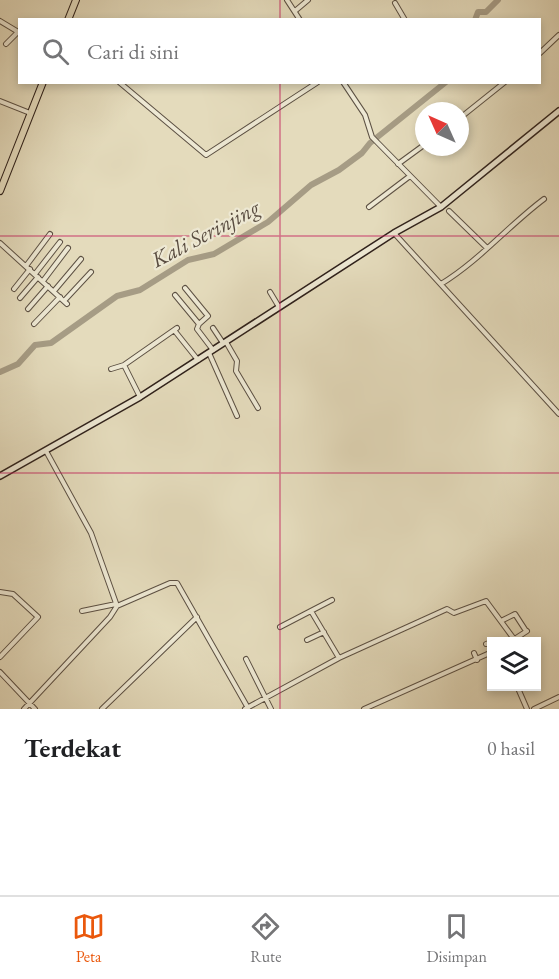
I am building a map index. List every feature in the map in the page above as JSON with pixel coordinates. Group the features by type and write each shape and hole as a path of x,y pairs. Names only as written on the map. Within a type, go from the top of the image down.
{"main road":[{"path":"69,18 76,0"},
{"path":"0,191 42,84"}],"street":[{"path":"287,0 299,18"},
{"path":"295,11 308,0"},
{"path":"395,3 404,18"},
{"path":"0,21 18,32"},
{"path":"6,44 18,34"},
{"path":"541,52 559,35"},
{"path":"121,84 206,155 315,84"},
{"path":"344,84 365,115 374,139 441,207"},
{"path":"469,111 502,84"},
{"path":"0,101 30,113"},
{"path":"0,476 140,397 394,233 441,207 559,111"},
{"path":"398,164 415,152"},
{"path":"369,207 410,176"},
{"path":"441,284 544,199"},
{"path":"450,211 487,248"},
{"path":"394,233 559,414"},
{"path":"14,289 50,234"},
{"path":"20,298 60,242"},
{"path":"0,243 64,301"},
{"path":"43,281 68,248"},
{"path":"54,291 81,259"},
{"path":"34,324 64,301 91,272"},
{"path":"28,309 48,286"},
{"path":"185,288 208,316 197,329 212,352 237,416"},
{"path":"270,292 279,307"},
{"path":"175,295 199,324"},
{"path":"213,327 237,362 236,371 258,408"},
{"path":"111,369 124,365 175,329 198,360"},
{"path":"124,365 140,397"},
{"path":"24,709 110,617 117,605 92,533 46,451"},
{"path":"82,611 117,605 174,582 197,617 247,708 339,658 447,609 454,613 486,601 510,637"},
{"path":"0,592 13,594 38,617 0,657"},
{"path":"280,627 332,600"},
{"path":"311,610 339,658"},
{"path":"501,621 514,614 527,631 517,637"},
{"path":"102,709 197,617"},
{"path":"307,640 324,632"},
{"path":"474,653 477,660"},
{"path":"364,709 487,655"},
{"path":"246,658 271,709"},
{"path":"0,672 35,709"},
{"path":"519,691 527,709"},
{"path":"534,709 559,697"}],"waterway":[{"name":"Kali Serinjing","path":"476,18 478,12 486,12 498,0"},
{"name":"Kali Serinjing","path":"0,372 18,364 35,345 51,343 117,296 140,290 188,260 214,254 268,222 311,185 339,170 362,153 370,143 444,84"}]}
